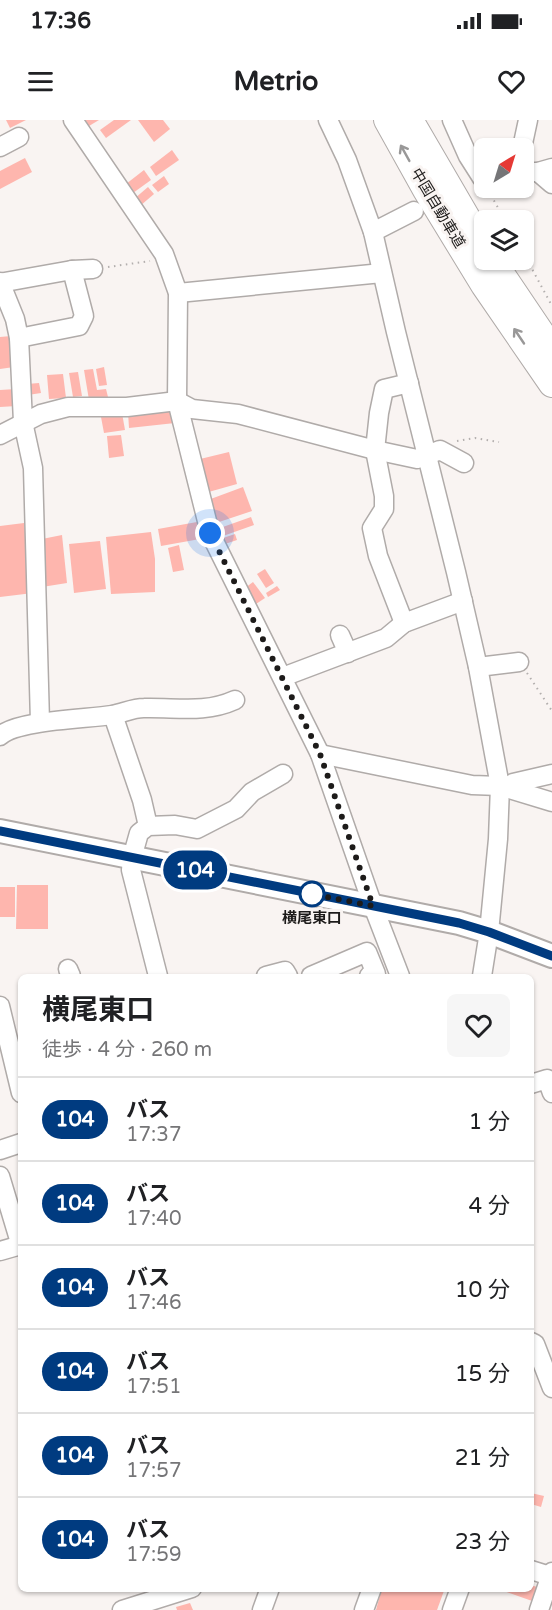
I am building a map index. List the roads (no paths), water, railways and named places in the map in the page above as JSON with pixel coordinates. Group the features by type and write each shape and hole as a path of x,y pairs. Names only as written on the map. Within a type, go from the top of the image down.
{"highway":[{"name":"中国自動車道","path":"387,120 483,285 552,384"},
{"name":"中国自動車道","path":"410,120 474,230"},
{"path":"499,270 552,349"}],"main road":[{"path":"0,831 459,923 552,956"}],"street":[{"path":"74,120 164,254 178,293 177,401 210,533 320,754 399,974"},
{"path":"328,120 347,160 373,232 409,383 434,452 463,601 505,788 482,974"},
{"path":"452,120 474,170"},
{"path":"524,138 528,120"},
{"path":"0,147 19,137"},
{"path":"373,232 414,211"},
{"path":"40,722 33,468 23,422 19,338 15,319 0,283 72,270 93,269"},
{"path":"19,338 79,326 84,316 72,270"},
{"path":"178,293 382,273"},
{"path":"404,623 378,555 372,528 384,509 384,496 375,450 384,389 409,383"},
{"path":"0,435 40,414 68,407 127,407 177,401 192,409 238,414 375,450 417,459 434,452 464,463"},
{"path":"288,675 386,638 404,623 463,601"},
{"path":"340,635 348,653"},
{"path":"478,667 519,662"},
{"path":"0,736 4,731 40,722 113,715 142,708 175,710 206,708 235,700"},
{"path":"113,715 142,800 148,826"},
{"path":"320,754 472,785 505,788 552,802"},
{"path":"154,974 132,870 132,858 139,834 148,826 175,825 197,829 236,809 252,792 283,774"},
{"path":"505,788 513,783 552,774"},
{"path":"316,974 367,952 376,974"},
{"path":"274,974 285,971 287,974"},
{"path":"0,1006 18,1081"},
{"path":"534,1083 547,1079 552,1093"},
{"path":"0,1150 18,1144"},
{"path":"0,1176 18,1235"},
{"path":"0,1251 18,1246"},
{"path":"534,1344 552,1388"},
{"path":"534,1571 551,1574 539,1610"},
{"path":"128,1602 174,1592"},
{"path":"262,1610 269,1592"},
{"path":"364,1610 371,1592"},
{"path":"452,1610 459,1592"}],"place":[{"name":"横尾東口","path":"312,894"}]}
